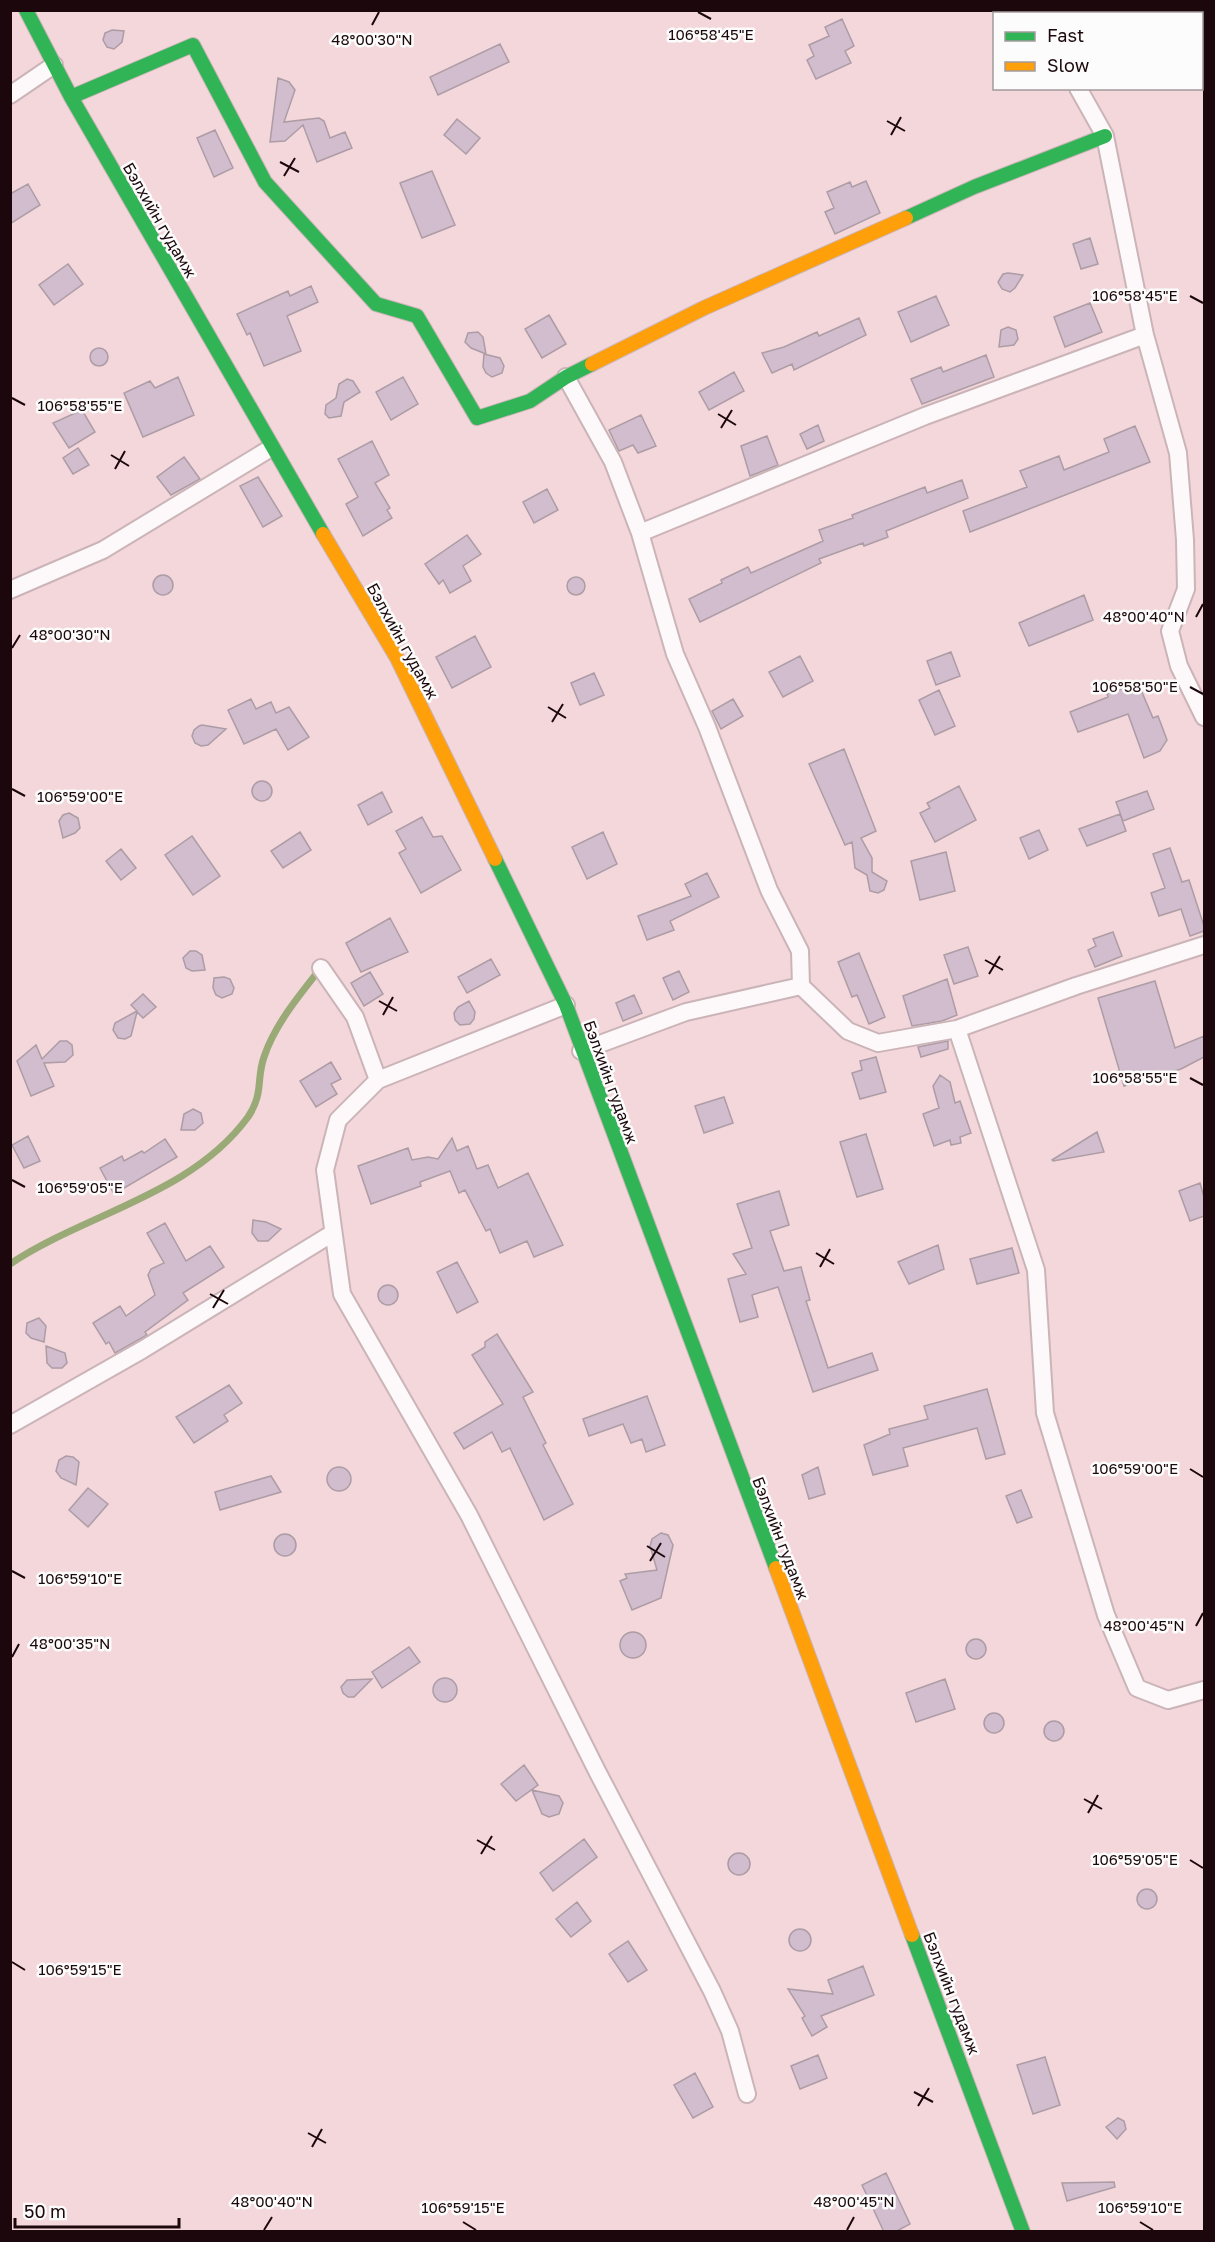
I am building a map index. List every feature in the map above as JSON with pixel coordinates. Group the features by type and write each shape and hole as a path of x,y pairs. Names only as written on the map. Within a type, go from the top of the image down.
{"main road":[{"name":"Бэлхийн гудамж","path":"26,10 70,97 271,448 397,658 566,1005 581,1051 1023,2232"},
{"path":"70,97 194,45 265,182 376,304 417,316 477,418 530,401 566,377 714,303 974,187 1105,136"}],"street":[{"path":"10,95 54,65"},
{"path":"1079,90 1105,136 1145,334 1178,453 1186,589 1170,631 1179,666 1204,717"},
{"path":"640,533 925,416 1145,334"},
{"path":"566,377 613,462 640,533 675,654 769,890 800,951 801,986 848,1031 878,1043 957,1029 1076,986 1204,945"},
{"path":"10,590 103,550 271,448"},
{"path":"321,968 355,1017 378,1080"},
{"path":"581,1051 686,1012 801,986"},
{"path":"566,1005 378,1080 338,1120 325,1170 342,1294 469,1515 597,1771 712,1991 730,2031 747,2094"},
{"path":"957,1029 1036,1270 1045,1413 1106,1615 1137,1688 1168,1700 1204,1690"},
{"path":"10,1425 142,1350 333,1233"}],"building":[{"path":"842,19 854,46 845,51 851,63 816,79 807,60 814,56 809,45 829,36 825,27"},
{"path":"112,30 124,31 122,42 114,49 107,47 103,40 105,33"},
{"path":"500,44 509,62 438,95 430,77"},
{"path":"278,78 289,82 295,90 284,122 319,118 324,121 330,138 345,132 352,148 317,162 303,125 285,141 270,142"},
{"path":"457,119 480,138 466,154 444,135"},
{"path":"215,130 233,168 214,177 197,138"},
{"path":"432,171 455,225 422,238 400,183"},
{"path":"866,181 880,213 835,234 825,212 834,208 827,192 850,182 852,187"},
{"path":"28,184 40,205 10,224 10,194"},
{"path":"1090,238 1098,264 1081,269 1073,244"},
{"path":"68,264 83,284 54,305 39,285"},
{"path":"1003,274 1023,275 1010,292 1002,289 998,282"},
{"path":"311,286 318,302 287,316 301,351 264,366 250,333 247,335 237,314 288,291 290,296"},
{"path":"936,296 949,325 911,342 898,312"},
{"path":"1090,303 1102,332 1065,347 1054,317"},
{"path":"549,315 566,344 542,358 525,329"},
{"path":"859,318 866,335 794,370 792,364 772,373 762,353 784,347 817,332 819,336"},
{"path":"1008,327 1016,330 1018,339 1014,345 999,347 1001,330"},
{"path":"478,332 483,337 486,354 471,348 465,342 468,333"},
{"path":"99,348 105,351 108,357 105,363 99,366 93,363 90,357 93,351"},
{"path":"484,354 500,358 504,366 502,373 492,377 486,373 483,367"},
{"path":"986,355 994,377 922,404 911,379 941,367 943,372"},
{"path":"734,372 744,391 709,410 699,392"},
{"path":"178,377 194,415 143,437 124,393 150,381 155,388"},
{"path":"403,377 418,404 391,420 376,392"},
{"path":"347,379 353,381 360,392 344,402 341,416 329,418 325,414 326,405 336,398 339,384"},
{"path":"82,410 95,432 69,448 53,423"},
{"path":"641,415 656,446 638,453 633,445 619,451 609,430"},
{"path":"818,425 824,441 807,449 800,434"},
{"path":"1135,426 1150,462 970,532 963,511 1027,487 1020,471 1059,456 1064,470 1109,452 1104,439"},
{"path":"767,436 778,465 750,476 741,446"},
{"path":"372,441 389,475 375,483 390,508 387,510 392,518 363,536 346,504 358,497 338,459"},
{"path":"78,448 89,465 73,474 63,458"},
{"path":"184,457 200,479 171,495 157,477"},
{"path":"258,477 282,516 263,527 240,486"},
{"path":"962,480 968,498 886,531 888,537 864,546 863,543 819,559 821,563 700,622 689,599 722,583 721,580 748,567 751,573 823,541 819,530 853,518 852,515 925,487 927,493"},
{"path":"547,489 558,510 534,523 523,502"},
{"path":"467,535 481,554 463,566 471,581 450,593 443,580 439,584 425,564"},
{"path":"159,575 167,575 173,581 173,589 167,595 159,595 153,589 153,581"},
{"path":"576,577 582,580 585,586 582,592 576,595 570,592 567,586 570,580"},
{"path":"1084,595 1093,620 1029,646 1019,623"},
{"path":"475,636 491,667 452,688 436,657"},
{"path":"951,652 960,676 936,685 927,661"},
{"path":"800,656 813,681 783,697 769,672"},
{"path":"594,673 604,695 580,705 571,683"},
{"path":"1138,683 1153,718 1158,716 1167,740 1160,751 1144,758 1128,714 1078,732 1070,712 1108,697 1107,694"},
{"path":"939,690 955,726 935,735 919,700"},
{"path":"251,699 256,709 271,702 276,713 289,707 309,737 288,750 276,729 244,744 228,710"},
{"path":"733,699 743,716 721,729 712,711"},
{"path":"199,726 226,729 208,745 201,746 195,743 192,736 194,730"},
{"path":"844,749 876,831 861,838 872,858 872,872 887,881 884,890 878,893 870,891 867,875 855,868 852,842 845,845 809,764"},
{"path":"258,781 266,781 272,787 272,795 266,801 258,801 252,795 252,787"},
{"path":"959,786 976,820 935,842 920,813 930,808 927,803"},
{"path":"1147,791 1154,809 1123,821 1116,802"},
{"path":"382,792 392,812 368,825 358,805"},
{"path":"69,813 78,818 80,828 63,838 59,821 63,815"},
{"path":"1120,814 1126,831 1087,846 1079,829"},
{"path":"422,817 433,837 442,836 461,870 421,893 399,853 406,849 396,831"},
{"path":"1039,830 1048,850 1029,859 1020,838"},
{"path":"300,832 311,850 283,868 271,851"},
{"path":"603,832 617,864 587,879 572,847"},
{"path":"192,836 220,876 193,895 165,855"},
{"path":"1170,848 1182,882 1189,880 1204,926 1204,931 1190,936 1181,909 1159,916 1151,893 1165,888 1153,854"},
{"path":"121,849 136,868 121,880 106,861"},
{"path":"946,852 955,891 920,900 911,861"},
{"path":"707,873 719,897 670,921 674,930 647,940 638,916 691,896 685,884"},
{"path":"390,918 408,952 361,972 346,943"},
{"path":"1113,932 1122,956 1095,967 1088,950 1096,946 1093,939"},
{"path":"968,947 978,976 954,984 944,955"},
{"path":"190,951 196,951 202,955 205,970 192,971 186,968 183,958"},
{"path":"859,953 885,1017 869,1024 857,995 852,997 838,962"},
{"path":"491,959 500,975 467,993 458,977"},
{"path":"679,971 689,992 673,1000 663,978"},
{"path":"370,972 383,994 364,1006 351,983"},
{"path":"214,978 230,979 234,988 232,994 222,998 216,995 213,988"},
{"path":"947,979 957,1015 942,1021 912,1026 903,996"},
{"path":"1155,981 1175,1048 1204,1036 1204,1057 1181,1069 1124,1086 1098,998"},
{"path":"143,994 156,1007 143,1018 137,1012 131,1036 125,1039 118,1038 113,1030 115,1023 137,1011 131,1005"},
{"path":"634,995 642,1013 623,1021 616,1003"},
{"path":"469,1001 475,1012 474,1019 470,1024 460,1025 455,1020 454,1013 458,1007"},
{"path":"60,1041 67,1041 72,1045 73,1055 65,1062 44,1063 54,1086 31,1096 17,1061 36,1045 42,1059"},
{"path":"948,1041 948,1049 921,1057 918,1047"},
{"path":"876,1057 886,1092 860,1099 852,1073 862,1070 860,1061"},
{"path":"331,1062 341,1079 331,1084 337,1094 316,1107 300,1081"},
{"path":"940,1075 950,1082 955,1103 960,1101 971,1133 960,1137 961,1143 951,1145 950,1140 934,1146 923,1114 939,1108 933,1086"},
{"path":"724,1097 733,1123 704,1133 695,1106"},
{"path":"193,1109 201,1113 203,1123 195,1130 181,1130 184,1114"},
{"path":"1097,1132 1104,1152 1052,1160"},
{"path":"866,1134 883,1189 857,1197 840,1142"},
{"path":"28,1136 40,1161 24,1168 12,1145"},
{"path":"452,1138 457,1151 468,1146 477,1169 488,1165 498,1188 528,1173 563,1245 534,1257 527,1241 500,1253 490,1229 486,1231 465,1190 459,1193 450,1171 420,1182 421,1186 371,1204 358,1166 408,1148 412,1160 428,1157 438,1159"},
{"path":"165,1139 177,1157 114,1194 100,1168 122,1156 124,1161 142,1151 144,1153"},
{"path":"1200,1183 1204,1197 1204,1216 1190,1221 1179,1191"},
{"path":"779,1191 789,1225 770,1231 784,1271 801,1267 810,1300 806,1301 828,1368 872,1353 878,1370 813,1392 778,1287 752,1295 758,1317 740,1322 728,1279 746,1274 733,1254 752,1248 737,1204"},
{"path":"253,1220 266,1222 281,1229 268,1241 258,1241 252,1233"},
{"path":"165,1223 186,1261 210,1246 224,1267 183,1293 188,1300 145,1332 147,1335 115,1353 109,1342 106,1344 93,1323 120,1306 126,1316 155,1295 148,1275 151,1269 164,1263 147,1233"},
{"path":"938,1245 944,1269 909,1284 898,1262"},
{"path":"1012,1248 1019,1273 977,1284 970,1259"},
{"path":"457,1262 478,1302 457,1313 437,1272"},
{"path":"384,1285 392,1285 398,1291 398,1299 392,1305 384,1305 378,1299 378,1291"},
{"path":"39,1318 46,1326 44,1342 31,1338 26,1333 27,1323"},
{"path":"497,1334 533,1392 523,1397 546,1443 543,1445 573,1504 544,1520 510,1448 502,1452 492,1432 464,1449 454,1433 503,1404 472,1355 485,1347 485,1342"},
{"path":"46,1346 65,1353 67,1363 62,1368 52,1368 47,1363"},
{"path":"229,1385 242,1403 224,1415 228,1421 194,1443 176,1417"},
{"path":"987,1389 1005,1454 986,1459 977,1428 903,1448 908,1466 873,1475 864,1445 890,1434 889,1429 928,1419 924,1406"},
{"path":"647,1396 665,1445 646,1452 642,1439 631,1443 623,1424 589,1436 583,1419"},
{"path":"66,1456 73,1457 79,1462 76,1485 61,1478 56,1471 59,1460"},
{"path":"339,1467 348,1470 351,1479 348,1488 339,1491 330,1488 327,1479 330,1470"},
{"path":"818,1467 825,1494 809,1499 802,1475"},
{"path":"271,1476 281,1492 220,1510 215,1492"},
{"path":"88,1488 108,1504 88,1527 69,1510"},
{"path":"1021,1490 1032,1517 1017,1523 1006,1496"},
{"path":"661,1533 668,1535 673,1545 661,1598 632,1610 620,1581 627,1578 625,1574 657,1570 650,1546 652,1539"},
{"path":"285,1534 295,1541 296,1545 289,1555 285,1556 275,1549 274,1545 281,1535"},
{"path":"633,1632 642,1636 646,1645 642,1654 633,1658 624,1654 620,1645 624,1636"},
{"path":"976,1639 983,1642 986,1649 983,1656 976,1659 969,1656 966,1649 969,1642"},
{"path":"409,1647 420,1662 382,1688 372,1672"},
{"path":"445,1678 454,1681 457,1690 454,1699 445,1702 436,1699 433,1690 436,1681"},
{"path":"372,1679 354,1697 348,1697 343,1693 341,1687 347,1680"},
{"path":"945,1679 955,1709 916,1722 906,1693"},
{"path":"994,1713 1001,1716 1004,1723 1001,1730 994,1733 987,1730 984,1723 987,1716"},
{"path":"1054,1721 1061,1724 1064,1731 1061,1738 1054,1741 1047,1738 1044,1731 1047,1724"},
{"path":"524,1765 538,1785 516,1801 501,1784"},
{"path":"532,1790 559,1796 563,1803 559,1814 549,1817 542,1814"},
{"path":"584,1839 597,1857 553,1891 540,1873"},
{"path":"739,1853 749,1860 750,1864 743,1874 739,1875 729,1868 728,1864 735,1854"},
{"path":"1147,1889 1154,1892 1157,1899 1154,1906 1147,1909 1140,1906 1137,1899 1140,1892"},
{"path":"577,1902 591,1921 571,1937 556,1919"},
{"path":"800,1929 808,1932 811,1940 808,1948 800,1951 792,1948 789,1940 792,1932"},
{"path":"628,1941 647,1970 628,1982 609,1954"},
{"path":"863,1966 874,1995 821,2016 827,2027 812,2036 802,2018 805,2016 788,1989 833,1994 828,1980"},
{"path":"818,2055 827,2078 800,2089 791,2066"},
{"path":"1045,2057 1060,2105 1033,2114 1017,2065"},
{"path":"695,2073 713,2107 693,2118 674,2085"},
{"path":"1118,2118 1124,2121 1126,2129 1117,2139 1106,2127"},
{"path":"886,2173 910,2224 895,2232 884,2232 862,2185"},
{"path":"1114,2182 1115,2187 1067,2201 1062,2183"}],"waterway":[{"path":"10,1264 71,1230 168,1184 197,1166 225,1144 253,1108 258,1094 264,1057 274,1033 320,969"}],"traffic: fast":[{"path":"26,10 71,97 323,534"},
{"path":"71,97 193,45 265,182 376,304 417,316 477,418 530,401 566,377 592,364"},
{"path":"906,218 974,187 1105,136"},
{"path":"495,859 566,1005 776,1568"},
{"path":"912,1935 1023,2232"}],"traffic: slow":[{"path":"592,364 704,308 906,218"},
{"path":"323,534 397,658 495,859"},
{"path":"776,1568 912,1935"}]}
